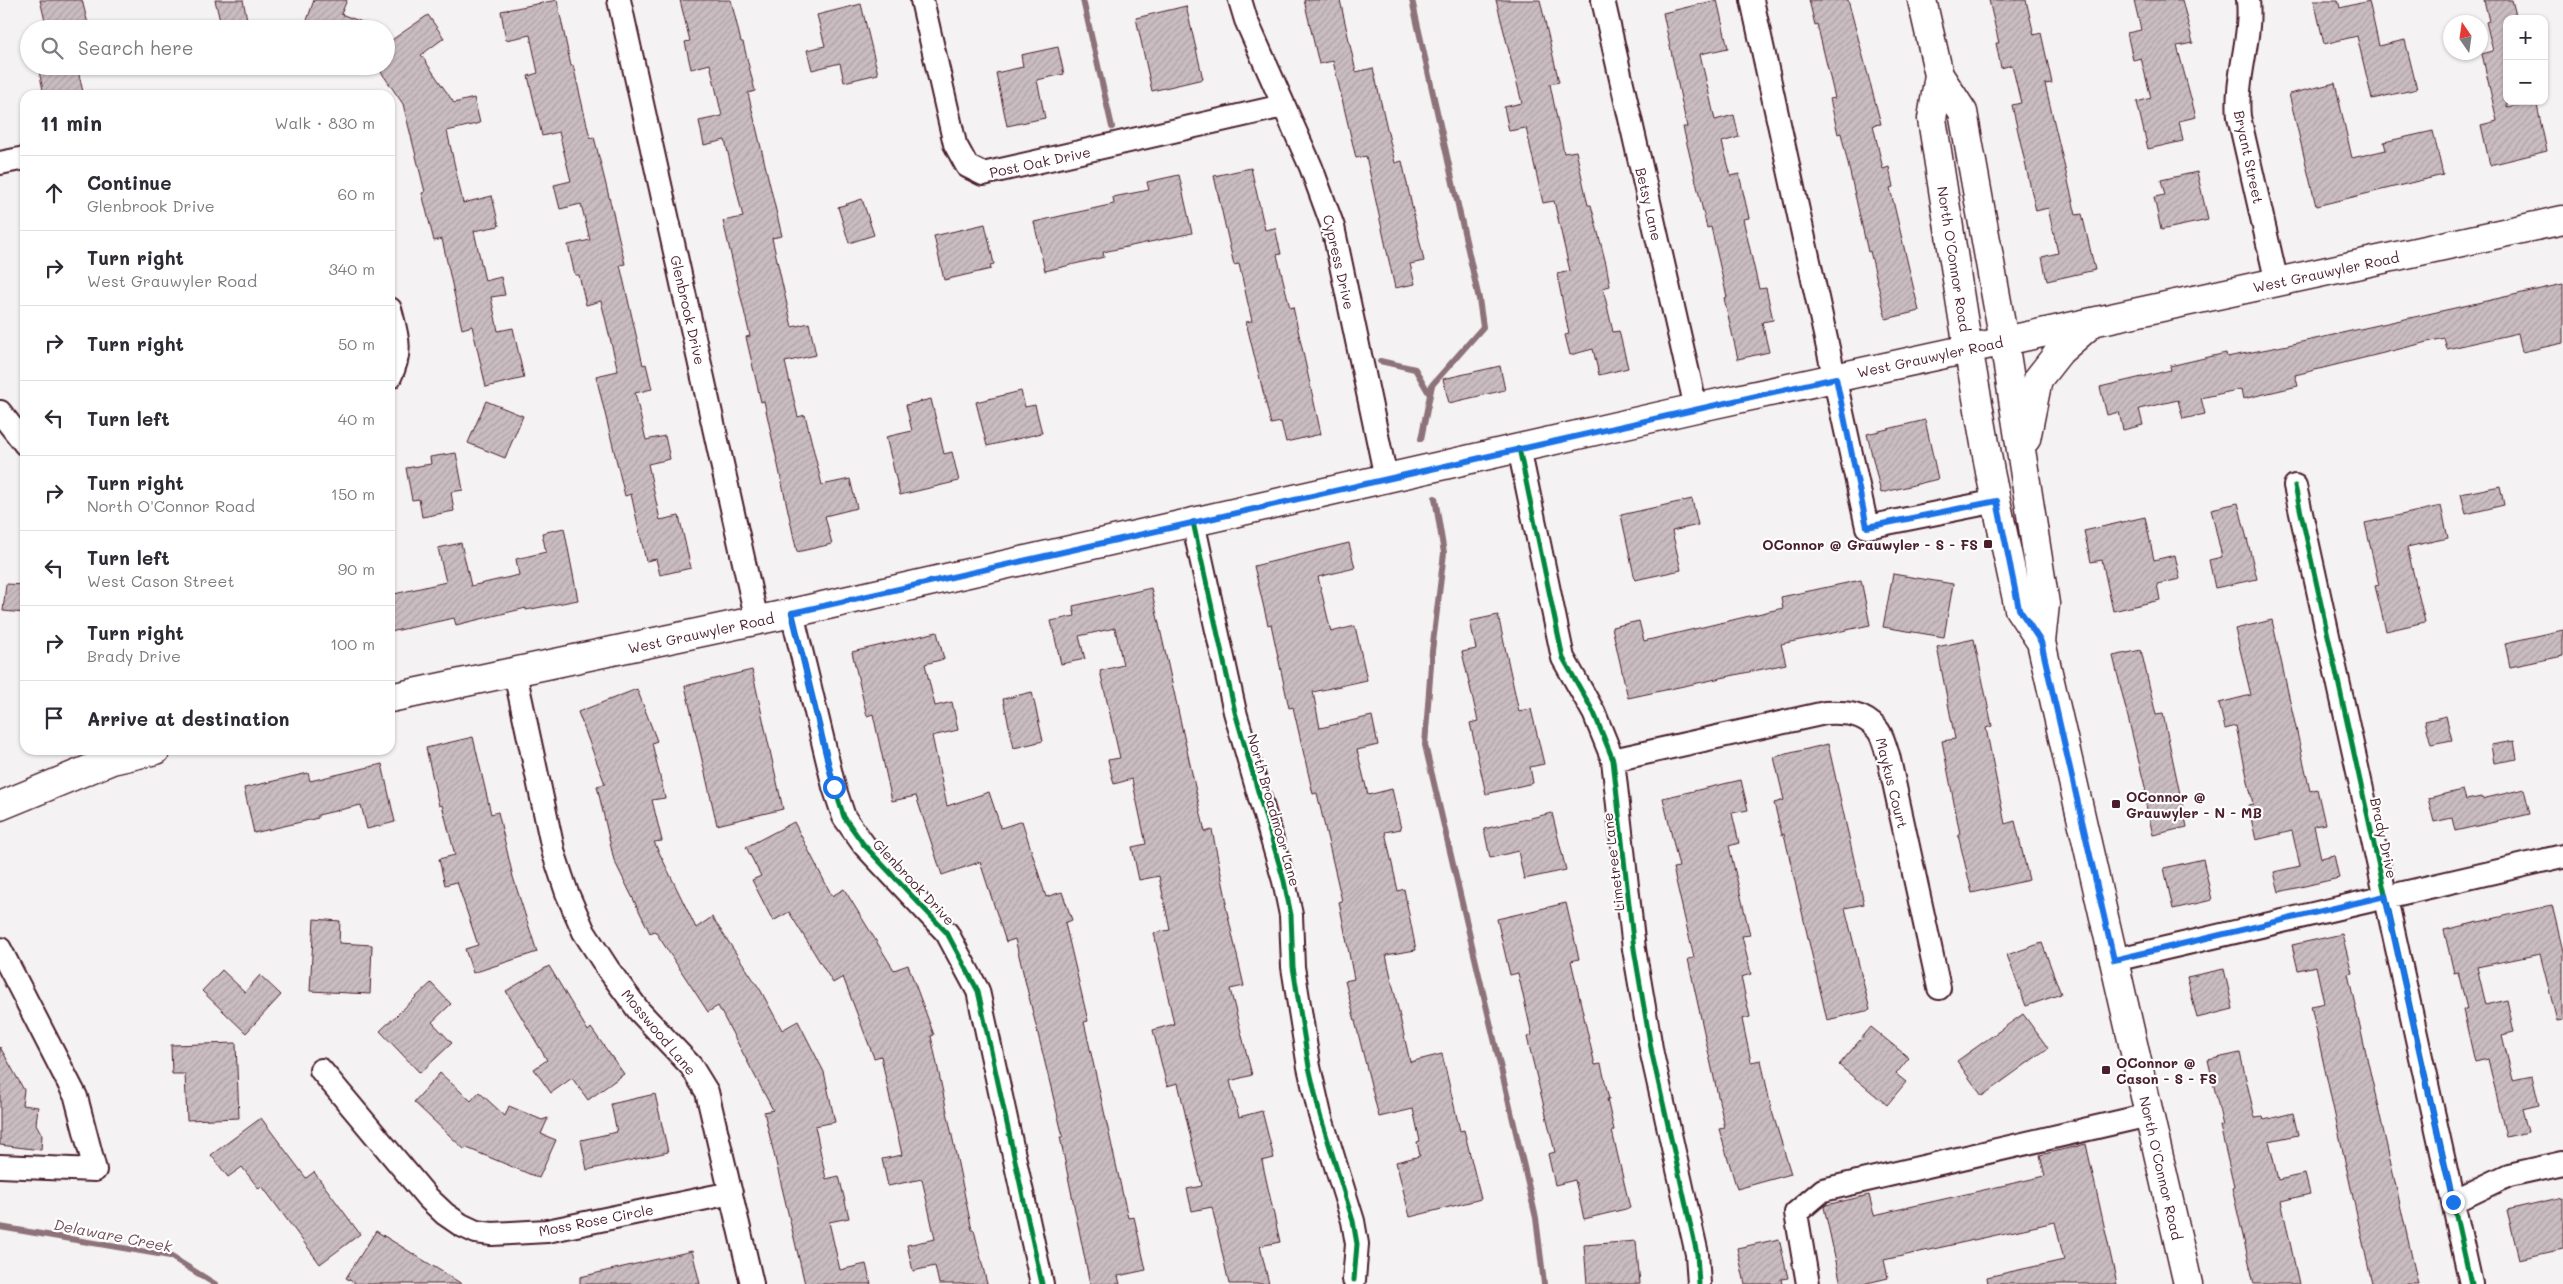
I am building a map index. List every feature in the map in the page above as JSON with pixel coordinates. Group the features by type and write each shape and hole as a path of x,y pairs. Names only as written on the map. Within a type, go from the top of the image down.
{"main road":[{"name":"North O'Connor Road","path":"1922,0 1939,75 1963,112 2004,341 2046,604 2041,642 2188,1284"},
{"name":"North O'Connor Road","path":"1939,75 1932,119 1968,348 2019,609 2041,642"},
{"name":"West Grauwyler Road","path":"395,697 757,621 1696,408 2563,220"},
{"path":"2023,465 2028,424 2038,379 2060,352 2092,322"},
{"path":"0,806 112,755"}],"street":[{"name":"Glenbrook Drive","path":"619,0 757,621"},
{"name":"Post Oak Drive","path":"922,0 955,144 967,166 983,174 1283,106"},
{"name":"Cypress Drive","path":"1240,0 1246,20 1311,166 1333,226 1386,478"},
{"name":"Betsy Lane","path":"1603,0 1696,408"},
{"path":"1752,0 1867,527 1997,501"},
{"name":"Bryant Street","path":"2248,0 2247,39 2239,82 2238,105 2276,283"},
{"path":"0,163 20,159"},
{"path":"395,329 399,345 398,362 395,368"},
{"path":"0,412 20,438"},
{"name":"Limetree Lane","path":"1518,448 1564,658 1594,713 1613,760 1634,949 1652,1054 1697,1254 1699,1284"},
{"name":"Brady Drive","path":"2294,486 2471,1284"},
{"name":"North Broadmoor Lane","path":"1193,522 1235,712 1287,898 1294,939 1293,967 1309,1067 1320,1115 1353,1221 1357,1244 1354,1280"},
{"name":"Glenbrook Drive","path":"792,613 834,787 844,817 864,846 947,933 978,991 1042,1284"},
{"name":"Mosswood Lane","path":"515,673 554,854 567,893 584,932 608,969 639,1011 691,1066 707,1092 752,1284"},
{"name":"Maykus Court","path":"1613,760 1825,713 1846,712 1863,718 1879,730 1888,755 1939,988"},
{"path":"2114,960 2563,856"},
{"path":"0,949 76,1097 95,1170 0,1166"},
{"name":"Moss Rose Circle","path":"321,1070 427,1197 446,1214 476,1232 492,1234 547,1232 731,1193"},
{"path":"1808,1284 1796,1213 1824,1190 2149,1114"},
{"path":"2453,1202 2509,1174 2563,1163"}],"building":[{"path":"40,0 82,0 87,20 45,20"},
{"path":"215,0 243,0 247,20 220,20"},
{"path":"314,0 347,0 341,14 357,20 307,20"},
{"path":"557,0 571,66 573,65 590,138 594,137 613,213 625,264 620,265 643,365 646,364 652,389 635,393 646,440 665,436 670,459 648,464 660,520 679,516 691,568 660,575 656,559 646,561 631,494 625,496 596,376 618,371 601,301 586,305 579,275 575,275 568,245 590,240 581,204 560,209 554,185 571,181 559,132 542,136 528,76 538,73 530,35 506,40 501,11"},
{"path":"680,0 731,0 741,42 743,42 755,91 748,93 782,236 772,238 792,327 809,323 816,355 785,362 798,417 805,415 822,485 850,479 857,508 825,516 832,544 797,552 764,401 761,402 746,337 750,336 723,221 743,217 725,140 704,145 699,121 722,116 710,64 691,69 685,42 690,41"},
{"path":"1304,0 1340,0 1356,72 1373,68 1395,163 1402,161 1424,261 1410,264 1415,284 1395,288 1366,156 1356,158 1333,61 1319,64"},
{"path":"1496,0 1540,0 1559,82 1550,84 1564,153 1576,151 1588,205 1591,205 1606,264 1610,286 1603,288 1613,332 1619,331 1628,368 1599,375 1593,349 1570,355 1565,335 1569,334 1557,274 1570,271 1554,201 1543,203 1526,128 1509,131 1504,107 1522,103"},
{"path":"1717,0 1728,48 1700,54 1715,120 1734,115 1739,137 1722,142 1731,176 1739,174 1749,218 1743,219 1759,289 1766,288 1773,320 1762,322 1769,352 1738,359 1724,298 1727,297 1711,227 1707,228 1683,127 1687,127 1663,13"},
{"path":"1809,0 1848,0 1881,124 1873,125 1883,169 1889,167 1893,187 1890,188 1919,311 1886,319 1870,251 1868,252 1841,133 1838,134 1830,99 1835,98 1817,24 1815,25"},
{"path":"1989,0 2026,0 2034,35 2041,33 2052,83 2045,84 2076,215 2082,214 2095,270 2047,281 2042,257 2058,253 2048,208 2036,211 2012,105 2021,103 2012,65 2001,68 1996,43 1999,43"},
{"path":"2134,0 2182,0 2193,43 2177,46 2196,117 2179,121 2183,141 2148,149 2137,102 2151,98 2141,58 2133,60 2127,33 2141,30"},
{"path":"2314,0 2338,0 2340,8 2369,1 2379,46 2405,40 2417,89 2372,99 2357,36 2324,44"},
{"path":"2484,0 2512,0 2516,15 2503,15 2503,105 2507,105 2507,107 2537,105 2547,151 2490,165 2481,125 2497,121 2483,60 2488,60 2488,52 2493,51 2488,30 2488,15"},
{"path":"861,4 878,74 844,82 840,63 812,70 807,50 825,46 817,15"},
{"path":"1186,6 1203,79 1152,91 1136,18"},
{"path":"428,15 444,38 421,55 454,103 474,98 480,123 447,131 463,203 492,196 499,226 474,231 485,281 501,277 505,295 491,297 498,331 513,328 524,378 486,387 472,326 462,329 442,239 434,241 422,193 425,192 403,104 383,75 395,75 395,38"},
{"path":"1058,47 1064,74 1037,80 1045,118 1007,126 996,73 1023,67 1021,55"},
{"path":"40,75 79,75 83,90 43,90"},
{"path":"2335,83 2352,158 2386,150 2384,142 2433,131 2443,175 2316,206 2289,94"},
{"path":"1251,168 1265,230 1275,228 1281,254 1277,255 1290,308 1293,307 1321,434 1286,442 1281,422 1271,424 1246,322 1252,321 1239,264 1234,265 1214,176"},
{"path":"2197,172 2208,220 2161,230 2154,197 2165,195 2161,180"},
{"path":"1179,175 1192,233 1103,252 1104,257 1045,271 1034,222 1114,204 1113,197 1149,190 1147,182"},
{"path":"862,199 874,235 849,243 838,207"},
{"path":"985,224 994,264 990,265 991,269 944,280 934,236"},
{"path":"2563,284 2563,343 2522,352 2518,333 2447,349 2444,338 2295,375 2298,386 2243,399 2241,389 2201,398 2205,414 2183,419 2178,400 2139,409 2143,425 2123,430 2119,412 2107,415 2100,387 2171,370 2170,366 2226,353 2227,357 2288,345"},
{"path":"1500,366 1505,390 1449,403 1443,379"},
{"path":"1021,391 1025,407 1035,405 1042,433 987,446 976,402"},
{"path":"931,399 944,454 952,452 959,481 900,495 886,437 912,431 906,405"},
{"path":"486,401 523,416 505,458 468,443"},
{"path":"1925,420 1938,479 1881,493 1867,434"},
{"path":"456,453 463,490 451,492 454,511 422,517 419,499 412,500 406,468 431,464 430,457"},
{"path":"2500,486 2504,505 2466,514 2461,494"},
{"path":"1692,499 1698,525 1672,531 1681,570 1635,580 1621,515"},
{"path":"2238,503 2257,579 2215,588 2209,560 2222,557 2211,509"},
{"path":"2441,506 2448,538 2407,547 2425,622 2386,631 2375,586 2379,585 2365,523"},
{"path":"2145,517 2154,560 2175,555 2180,579 2157,584 2160,600 2113,611 2102,560 2091,562 2084,531"},
{"path":"564,528 578,600 526,610 526,608 456,625 454,618 395,631 395,594 446,582 438,548 461,543 471,586 519,575 516,559 546,552 542,533"},
{"path":"1349,543 1355,568 1318,577 1331,632 1355,626 1367,680 1313,692 1320,728 1372,716 1378,745 1357,750 1368,795 1392,789 1401,829 1385,832 1398,891 1404,889 1416,950 1386,955 1410,1062 1442,1054 1460,1131 1464,1130 1481,1199 1410,1217 1396,1162 1420,1156 1417,1142 1420,1141 1413,1109 1379,1117 1345,981 1354,979 1339,902 1342,901 1317,793 1313,794 1293,707 1289,708 1271,624 1268,625 1254,566"},
{"path":"1893,574 1953,584 1944,637 1883,627"},
{"path":"1861,580 1870,625 1781,644 1786,664 1628,698 1612,627 1639,621 1644,641 1783,608 1781,597"},
{"path":"6,584 20,585 20,613 3,611"},
{"path":"1151,588 1205,832 1212,830 1227,903 1225,903 1244,986 1230,989 1252,1075 1230,1081 1239,1117 1262,1111 1274,1158 1262,1161 1280,1242 1260,1246 1269,1284 1229,1284 1212,1207 1192,1211 1187,1189 1202,1186 1178,1083 1167,1086 1153,1030 1174,1024 1154,933 1170,930 1159,876 1139,880 1132,847 1146,844 1132,779 1114,784 1108,760 1120,758 1100,671 1123,665 1115,628 1079,636 1085,659 1061,664 1051,621 1075,616 1073,606"},
{"path":"1498,615 1519,712 1531,709 1544,764 1530,767 1533,783 1486,794 1470,723 1478,721 1462,652 1476,649 1470,621"},
{"path":"2272,620 2310,791 2317,789 2325,824 2314,826 2321,858 2334,855 2339,878 2279,892 2274,872 2300,866 2292,831 2256,840 2248,805 2253,804 2236,726 2225,729 2219,703 2251,695 2235,629"},
{"path":"2563,630 2563,656 2510,667 2505,643"},
{"path":"937,632 944,659 925,664 935,706 952,702 958,730 932,736 947,806 989,792 1001,828 1022,821 1046,897 1062,892 1072,920 1065,923 1088,1021 1084,1022 1128,1218 1134,1217 1146,1270 1118,1276 1120,1284 1090,1284 1060,1137 1063,1137 1015,939 1006,942 980,862 942,875 916,796 892,801 873,714 867,716 852,652"},
{"path":"1974,639 1992,726 1986,728 2005,824 2015,821 2029,880 1972,893 1958,835 1960,834 1942,741 1955,739 1937,647"},
{"path":"2141,650 2156,715 2163,714 2187,827 2153,835 2143,792 2146,791 2113,656"},
{"path":"752,670 783,809 717,825 685,686"},
{"path":"637,689 657,741 652,743 665,798 652,800 662,841 654,842 696,928 712,917 761,991 782,1030 798,1021 824,1072 835,1122 815,1126 826,1179 839,1176 849,1218 829,1222 840,1270 866,1264 871,1284 805,1284 764,1112 773,1110 718,1006 708,1012 655,931 650,933 614,860 597,786 605,784 578,712"},
{"path":"1032,692 1043,741 1014,748 1003,699"},
{"path":"2446,716 2452,740 2431,744 2425,721"},
{"path":"473,737 491,814 498,812 513,877 537,952 473,973 465,949 478,945 457,882 445,885 439,859 455,855 442,805 439,806 426,748"},
{"path":"2514,741 2517,759 2494,763 2491,745"},
{"path":"1828,744 1864,904 1845,908 1870,1010 1827,1020 1784,834 1782,835 1774,803 1784,800 1774,757"},
{"path":"382,764 395,822 367,829 361,805 318,815 318,818 254,833 244,788 308,773 310,781"},
{"path":"1741,780 1748,810 1732,813 1739,843 1729,846 1750,935 1742,936 1751,974 1741,977 1750,1017 1742,1019 1751,1062 1761,1060 1771,1108 1791,1174 1737,1189 1719,1129 1725,1128 1688,959 1694,958 1673,868 1679,867 1663,798"},
{"path":"2524,789 2530,814 2455,831 2452,818 2434,822 2428,798 2463,790 2466,800 2481,797 2482,799"},
{"path":"1552,813 1566,870 1524,879 1518,851 1490,858 1484,829"},
{"path":"794,822 832,896 844,889 894,970 908,965 934,1035 931,1036 972,1230 974,1230 987,1284 939,1284 935,1266 913,1271 907,1245 935,1239 922,1179 888,1186 882,1159 902,1155 881,1056 874,1058 843,977 833,983 789,912 773,921 752,880 761,876 746,847"},
{"path":"2203,859 2212,900 2173,909 2164,868"},
{"path":"1566,903 1579,959 1571,961 1595,1065 1601,1064 1609,1099 1607,1099 1614,1130 1612,1131 1630,1208 1584,1219 1575,1180 1555,1185 1548,1154 1555,1152 1527,1037 1532,1035 1518,973 1510,975 1497,919"},
{"path":"2552,905 2563,951 2563,1020 2557,1021 2540,954 2477,967 2486,1005 2507,1000 2514,1032 2502,1035 2513,1080 2532,1076 2539,1105 2522,1109 2528,1132 2506,1137 2488,1059 2475,1062 2463,1010 2467,1009 2458,972 2454,973 2444,930"},
{"path":"314,919 340,921 339,943 372,945 370,994 310,991"},
{"path":"2342,934 2352,973 2348,974 2418,1284 2372,1284 2311,1006 2324,1003 2316,966 2298,970 2292,945"},
{"path":"2042,943 2061,994 2026,1006 2007,955"},
{"path":"549,966 588,1031 591,1028 624,1074 588,1100 572,1078 551,1093 534,1069 547,1060 506,991"},
{"path":"2224,969 2233,1009 2197,1018 2187,977"},
{"path":"222,970 245,992 260,975 281,995 246,1033 202,991"},
{"path":"431,983 451,1004 432,1022 452,1043 420,1073 380,1031"},
{"path":"2023,1014 2048,1048 1982,1096 1957,1061"},
{"path":"1871,1027 1909,1058 1896,1074 1906,1082 1887,1105 1839,1065"},
{"path":"236,1043 239,1118 187,1120 185,1074 172,1074 171,1045"},
{"path":"0,1047 24,1090 22,1105 38,1107 36,1124 42,1135 41,1150 0,1145"},
{"path":"2240,1053 2255,1118 2263,1117 2264,1120 2293,1113 2298,1135 2269,1141 2278,1180 2305,1174 2310,1194 2281,1201 2299,1284 2254,1284 2232,1188 2234,1187 2220,1126 2223,1126 2208,1060"},
{"path":"440,1073 471,1101 479,1092 505,1116 509,1106 542,1120 548,1118 541,1134 556,1140 539,1178 467,1148 465,1150 414,1102"},
{"path":"655,1094 668,1152 587,1170 581,1140 617,1132 611,1104"},
{"path":"261,1118 306,1178 314,1172 360,1234 320,1264 262,1186 259,1189 242,1167 228,1177 211,1155"},
{"path":"2086,1144 2117,1284 1988,1284 1987,1277 2064,1260 2055,1222 1884,1260 1888,1278 1863,1284 1841,1284 1824,1207 1826,1205 1869,1195 1874,1215 2045,1176 2040,1155"},
{"path":"2563,1197 2563,1249 2519,1259 2507,1210"},
{"path":"376,1231 462,1284 357,1284 346,1278"},
{"path":"1779,1239 1788,1278 1781,1279 1782,1284 1745,1284 1737,1248"},
{"path":"1636,1241 1640,1284 1587,1284 1584,1245"},
{"path":"692,1251 700,1284 580,1284 580,1277"}],"waterway":[{"path":"1083,0 1112,127"},
{"path":"1412,0 1479,299 1483,327 1432,385 1421,439"},
{"path":"1380,361 1415,369 1430,395"},
{"path":"1435,498 1444,553 1432,651 1425,745 1536,1218 1544,1284"},
{"name":"Delaware Creek","path":"0,1227 170,1256 215,1284"}],"cycle path":[{"path":"1519,448 1563,658 1594,713 1613,760 1634,949 1652,1054 1697,1254 1699,1284"},
{"path":"2295,486 2471,1284"},
{"path":"1193,522 1235,712 1284,881 1291,915 1293,967 1309,1067 1320,1115 1353,1221 1357,1244 1354,1280"},
{"path":"792,613 834,787 844,817 864,845 947,933 978,991 1042,1284"}],"place":[{"name":"OConnor @ Grauwyler - S - FS","path":"1988,544"},
{"name":"OConnor @ Grauwyler - N - MB","path":"2116,804"},
{"name":"OConnor @ Cason - S - FS","path":"2106,1070"}],"route":[{"path":"834,787 792,613 1836,378 1867,527 1997,501 2019,609 2041,642 2114,960 2385,896 2453,1202"}]}
